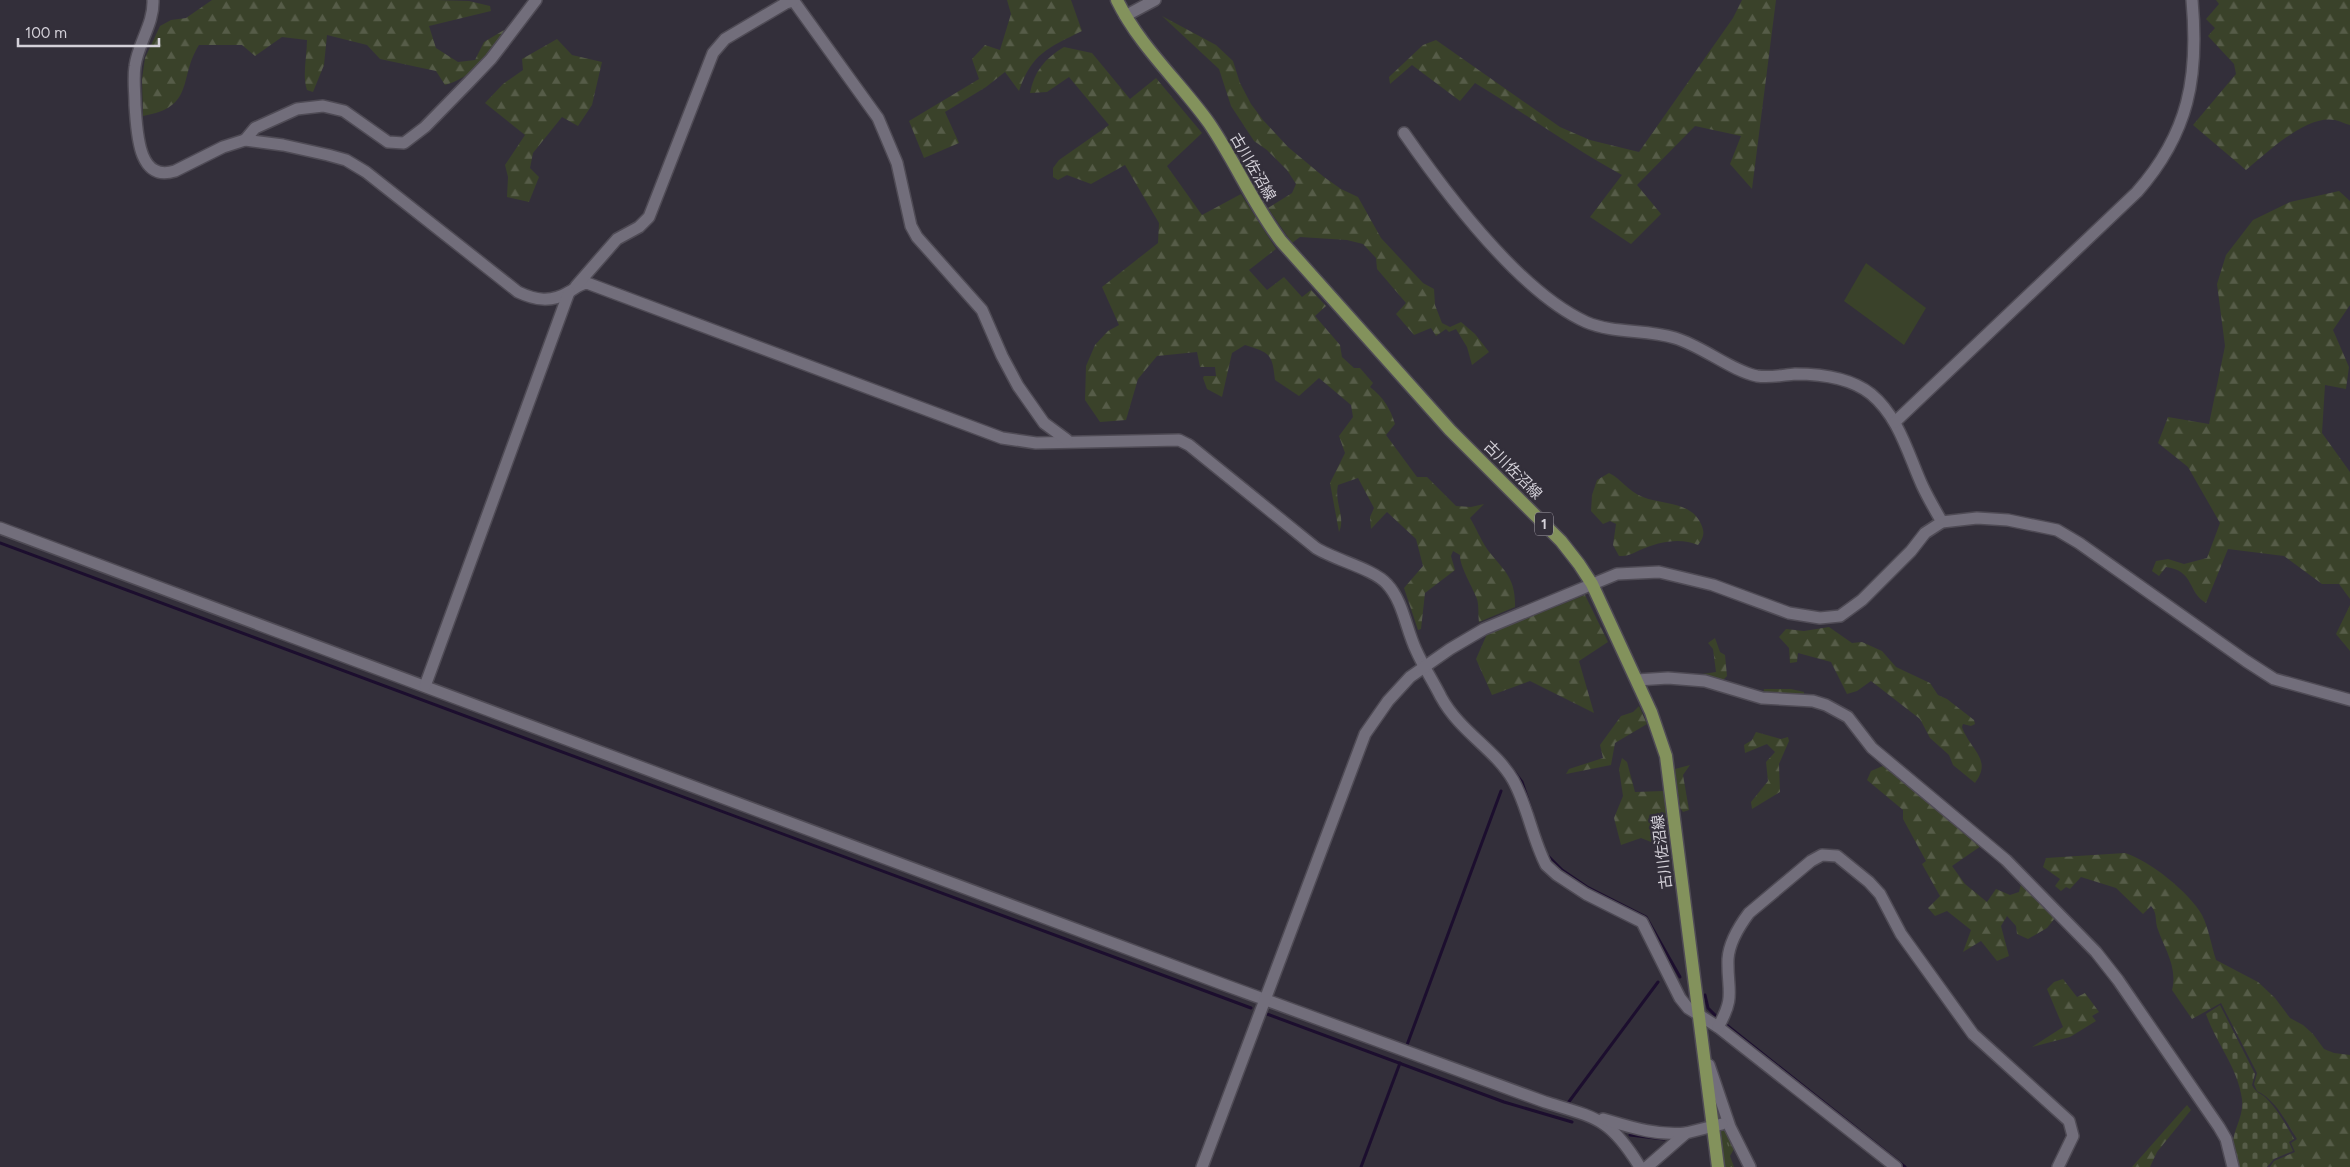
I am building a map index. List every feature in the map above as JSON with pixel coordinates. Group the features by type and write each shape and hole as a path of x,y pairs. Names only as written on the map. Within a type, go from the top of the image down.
{"main road":[{"name":"古川佐沼線","path":"1117,0 1136,34 1208,123 1258,209 1281,241 1450,430 1561,540 1592,584 1637,680 1659,733 1671,783 1718,1167"}],"street":[{"path":"153,0 151,20 136,59 134,76 137,126 144,159 150,168 167,173 223,147 245,140 283,145 346,160 366,172 518,292 538,300 587,283 987,434 1018,442 1179,440 1189,445 1316,548 1330,557 1378,576 1387,583 1394,595 1415,650 1444,703 1460,725 1503,767 1512,780 1546,865 1557,875 1586,894 1642,922 1680,998 1698,1015 1718,1027 1896,1167"},
{"path":"245,140 255,128 296,109 324,106 344,110 388,142 404,143 425,127 491,59 536,0"},
{"path":"425,686 573,289 617,239 638,227 649,217 712,53 726,39 786,2 793,0 878,118 897,163 906,206 917,237 982,310 1002,356 1022,393 1044,422 1067,440"},
{"path":"1125,16 1155,0"},
{"path":"1895,422 2130,199 2152,175 2171,145 2183,120 2190,95 2195,50 2192,0"},
{"path":"1404,133 1438,180 1507,260 1532,285 1571,314 1603,327 1650,333 1682,340 1757,376 1811,375 1846,381 1871,394 1895,422 1923,486 1942,522"},
{"path":"1202,1167 1365,734 1388,701 1410,677 1424,666 1484,629 1592,584 1617,574 1659,572 1713,585 1790,613 1820,618 1840,616 1862,600 1911,551 1925,533 1942,522 1977,518 2032,524 2057,530 2079,543 2246,662 2274,679 2350,700"},
{"path":"0,528 1264,999 1536,1098 1589,1116 1652,1132 1671,1134 1724,1123 1730,1126"},
{"path":"1637,680 1668,678 1705,681 1762,698 1814,701 1848,717 1872,748 2006,860 2096,952 2118,980 2219,1127 2226,1139 2233,1167"},
{"path":"2301,688 2350,691"},
{"path":"1718,1027 1725,1016 1730,998 1729,954 1748,913 1811,861 1822,855 1837,856 1870,882 1880,894 1901,934 1973,1034 2070,1121 2073,1136 2058,1167"},
{"path":"1700,1030 1715,1084 1730,1126 1750,1167"},
{"path":"1589,1116 1617,1133 1640,1167"},
{"path":"1647,1167 1686,1132"}],"green space":[{"path":"212,0 438,0 469,1 490,6 491,11 429,26 436,48 458,62 475,60 484,42 504,30 488,57 464,77 445,85 436,71 380,59 367,45 327,35 324,65 313,92 307,90 306,84 307,40 282,37 255,56 242,45 199,45 193,57 183,90 178,98 171,106 160,112 143,116 142,79 145,58 160,26 171,20 186,18"},
{"path":"1007,0 1071,0 1082,31 1043,53 1030,68 1019,91 1005,72 986,87 945,112 959,143 924,158 909,121 979,79 972,59 985,45 1000,50 1011,14"},
{"path":"1742,0 1776,0 1752,189 1730,164 1741,136 1695,126 1637,185 1661,214 1631,244 1590,217 1622,175 1584,153 1475,83 1460,101 1412,65 1390,84 1389,77 1423,45 1436,40 1560,127 1590,140 1639,152 1733,18"},
{"path":"2216,0 2350,0 2350,125 2335,120 2312,123 2287,136 2246,170 2193,125 2236,74 2234,64 2208,36 2215,28 2206,19 2219,4"},
{"path":"1162,16 1216,45 1233,61 1240,83 1251,104 1263,120 1288,147 1324,177 1341,189 1358,197 1381,238 1423,283 1434,289 1435,305 1442,323 1450,327 1461,322 1475,334 1489,352 1472,365 1467,347 1456,329 1449,332 1446,329 1436,336 1431,328 1414,335 1396,314 1406,303 1377,269 1376,258 1363,244 1347,240 1300,237 1292,243 1268,208 1292,193 1296,184 1287,170 1267,150 1254,141 1231,106 1219,69"},
{"path":"557,39 572,55 602,62 592,105 578,126 562,117 533,153 530,168 539,177 529,202 507,197 508,177 505,165 525,135 485,103 503,84 523,70 522,59"},
{"path":"1064,47 1092,53 1130,99 1156,78 1202,133 1167,166 1202,215 1241,194 1276,249 1249,270 1267,290 1284,277 1302,297 1311,290 1326,306 1315,316 1340,345 1342,357 1354,368 1360,368 1373,383 1370,387 1386,404 1395,424 1386,435 1417,477 1427,477 1456,506 1471,507 1484,504 1470,518 1487,549 1511,581 1515,597 1515,607 1479,622 1477,599 1464,570 1460,555 1453,551 1451,556 1455,570 1425,593 1421,629 1418,630 1404,588 1423,566 1416,539 1387,512 1371,529 1370,517 1374,508 1358,478 1338,485 1337,498 1341,515 1339,532 1330,483 1345,453 1339,436 1353,417 1351,405 1319,378 1299,396 1275,380 1273,364 1265,352 1245,345 1232,353 1222,397 1207,389 1203,378 1204,376 1216,376 1215,367 1200,367 1197,352 1157,356 1138,379 1126,420 1100,422 1085,400 1086,366 1095,345 1108,331 1119,325 1102,287 1158,243 1159,223 1125,165 1091,184 1067,175 1058,180 1053,177 1053,168 1059,160 1109,125 1069,77 1047,92 1030,93 1034,78 1041,66"},
{"path":"2339,191 2350,201 2350,305 2333,330 2349,367 2346,389 2325,385 2322,433 2350,472 2350,599 2339,584 2322,584 2284,556 2228,549 2206,603 2196,593 2182,573 2166,567 2159,576 2152,571 2156,561 2168,559 2184,564 2207,558 2220,523 2188,467 2158,443 2168,417 2209,424 2225,346 2217,284 2226,255 2253,220 2290,202"},
{"path":"1866,263 1926,308 1904,345 1844,301"},
{"path":"1609,473 1637,494 1651,500 1683,507 1690,511 1701,524 1703,530 1703,537 1698,545 1676,541 1654,545 1628,555 1619,556 1613,545 1616,524 1610,521 1603,524 1591,511 1592,495 1597,480"},
{"path":"1585,595 1608,642 1579,661 1594,713 1530,681 1492,695 1476,659 1487,634"},
{"path":"2350,605 2350,651 2336,634"},
{"path":"1829,627 1852,643 1862,642 1882,651 1896,667 1930,683 1938,695 1947,699 1974,720 1975,724 1971,726 1963,724 1962,727 1981,761 1980,775 1975,783 1953,765 1949,755 1930,738 1920,719 1871,681 1857,691 1847,694 1831,662 1798,653 1797,662 1790,663 1789,648 1779,637 1786,629 1804,631"},
{"path":"1715,638 1720,652 1725,655 1727,676 1721,682 1695,675 1716,672 1713,649 1708,643"},
{"path":"1764,689 1791,689 1804,692 1804,696 1763,694"},
{"path":"1639,706 1647,724 1615,743 1611,765 1566,774 1569,769 1603,758 1600,745 1621,716 1633,712"},
{"path":"1756,732 1781,739 1788,737 1789,741 1779,764 1780,792 1752,809 1751,802 1768,781 1766,762 1775,752 1767,744 1745,753 1744,745 1752,740"},
{"path":"1622,758 1627,762 1635,792 1663,791 1668,816 1651,842 1641,838 1621,845 1614,818 1623,796 1619,769"},
{"path":"1690,765 1683,775 1689,810 1683,812 1680,808 1675,769"},
{"path":"1885,765 1981,846 1952,866 1965,884 1987,902 1996,889 2010,895 2019,892 2021,884 2055,918 2047,928 2028,939 2017,934 2016,926 2007,916 2001,926 2009,956 1997,961 1981,941 1963,952 1971,930 1947,911 1935,916 1928,908 1940,896 1922,864 1926,861 1903,819 1903,810 1867,780 1871,771"},
{"path":"2125,853 2146,863 2168,878 2196,906 2204,920 2216,960 2258,982 2275,998 2290,1018 2303,1025 2313,1034 2324,1049 2334,1053 2350,1055 2350,1167 2270,1167 2274,1161 2295,1152 2291,1143 2297,1139 2285,1119 2270,1100 2257,1091 2254,1084 2257,1073 2221,1003 2192,1019 2172,990 2172,965 2151,906 2143,914 2116,888 2081,877 2070,889 2066,887 2061,891 2055,886 2060,879 2043,867 2046,858"},
{"path":"2063,979 2077,997 2085,993 2099,1012 2092,1016 2096,1021 2070,1037 2032,1047 2063,1027 2047,989 2054,982"},
{"path":"2220,1005 2255,1074 2252,1085 2255,1090 2266,1098 2282,1118 2294,1139 2289,1142 2293,1151 2274,1159 2267,1167 2240,1167 2234,1150 2233,1138 2242,1105 2240,1088 2206,1014"},
{"path":"2187,1105 2191,1110 2157,1152 2150,1167 2132,1167"},
{"path":"1727,1128 1743,1164 1734,1149 1730,1156 1734,1167 1725,1167 1720,1131"}],"waterway":[{"path":"0,543 1251,1008"},
{"path":"1509,765 1522,782 1532,812"},
{"path":"1407,1045 1501,791"},
{"path":"1548,856 1562,870 1587,887 1646,917 1680,977"},
{"path":"1568,1103 1658,982"},
{"path":"1705,995 1708,1008 1719,1019"},
{"path":"1267,1014 1504,1102 1572,1122"},
{"path":"1724,1023 1905,1167"},
{"path":"1361,1167 1400,1063"},
{"path":"1630,1135 1664,1139"}]}
